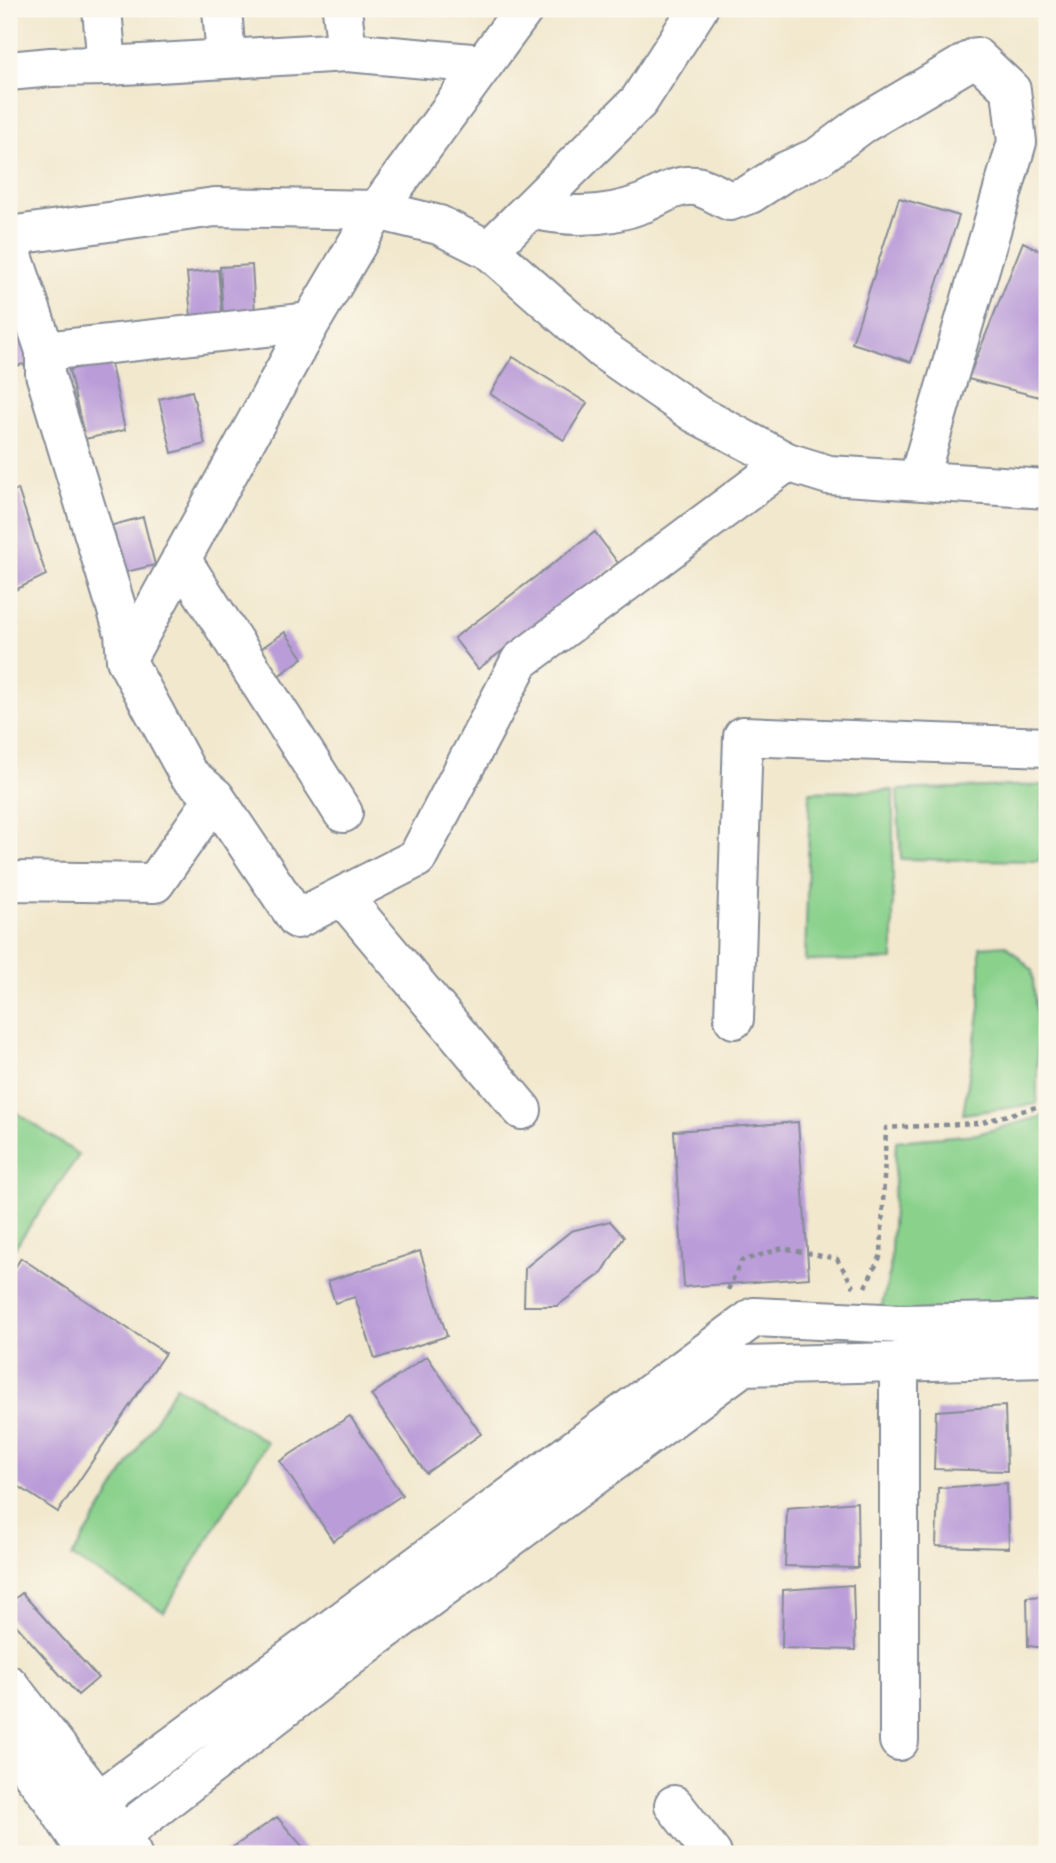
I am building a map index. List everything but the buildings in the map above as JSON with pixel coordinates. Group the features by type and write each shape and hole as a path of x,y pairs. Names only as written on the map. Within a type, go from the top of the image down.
{"street":[{"path":"102,9 107,66"},
{"path":"222,9 226,58"},
{"path":"342,9 347,52"},
{"path":"126,660 311,321 377,210 524,9"},
{"path":"489,250 639,102 698,9"},
{"path":"9,71 347,52 484,64"},
{"path":"531,209 559,215 615,212 644,203 671,190 695,186 730,201 750,194 785,172 818,157 861,125 976,57 1011,90 1017,142 918,480"},
{"path":"9,236 215,207 377,210 439,225 489,250 603,350 696,414 786,462 830,475 1047,489"},
{"path":"9,244 45,351 45,374 124,633 126,660 188,774 215,797 297,919 417,858 520,661 786,462"},
{"path":"45,351 311,321"},
{"path":"181,559 343,813"},
{"path":"734,1018 743,736 1047,747"},
{"path":"9,881 155,883 215,797"},
{"path":"342,896 522,1110"},
{"path":"9,1743 78,1839 99,1801 754,1317 904,1324 1047,1321"},
{"path":"9,1685 99,1801 117,1848 376,1637 743,1366 1047,1358"},
{"path":"899,1361 900,1741"},
{"path":"674,1805 712,1854"}],"path":[{"path":"754,1317 724,1298 741,1261 783,1248 837,1259 860,1297 881,1255 886,1128 979,1123 1047,1104"}],"green space":[{"path":"1043,785 1040,861 901,859 897,790"},
{"path":"893,790 893,960 805,961 810,792"},
{"path":"1006,945 1032,970 1037,1023 1037,1104 963,1114 980,1008 980,947"},
{"path":"9,1107 79,1155 9,1256"},
{"path":"1047,1115 1047,1306 880,1313 890,1271 896,1141 977,1134"},
{"path":"176,1386 267,1442 164,1612 72,1557"}]}
